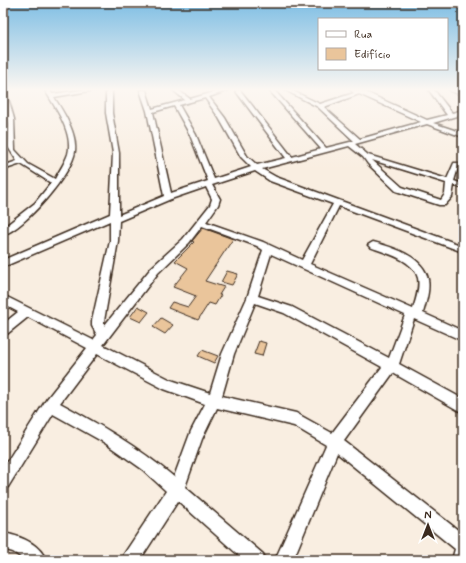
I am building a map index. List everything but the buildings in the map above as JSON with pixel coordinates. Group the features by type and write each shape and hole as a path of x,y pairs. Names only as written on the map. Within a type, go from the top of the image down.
{"street":[{"path":"9,116 12,128 11,138 13,152 21,162 56,183"},
{"path":"3,232 36,206 56,183 71,155 72,149 70,136 61,116"},
{"path":"99,341 98,321 113,247 116,153 110,116"},
{"path":"151,116 168,197"},
{"path":"3,482 51,405 99,341 155,270 186,241 216,202 193,135 183,116"},
{"path":"221,116 241,153 256,168 276,181 463,249"},
{"path":"257,116 290,158"},
{"path":"295,116 325,150"},
{"path":"330,116 354,142 370,163 395,187 413,194 442,203 446,201 451,192 450,182 456,164"},
{"path":"412,116 463,135"},
{"path":"3,264 168,197 290,158 325,150 446,116"},
{"path":"3,141 11,138"},
{"path":"366,156 463,186"},
{"path":"3,168 21,162"},
{"path":"304,265 337,203"},
{"path":"201,222 260,244 268,249 463,336"},
{"path":"284,560 334,442 373,388 392,365 414,314 423,282 417,269 409,259 373,245"},
{"path":"130,560 177,489 196,436 214,401 228,354 252,298 268,249"},
{"path":"252,298 300,316 392,365 463,406"},
{"path":"3,299 26,312 99,341 168,385 214,401 296,420 334,442 463,545"},
{"path":"3,330 26,312"},
{"path":"51,405 110,438 146,464 177,489 257,560"},
{"path":"3,541 13,542 26,549 37,560"},
{"path":"460,560 463,550"}]}
